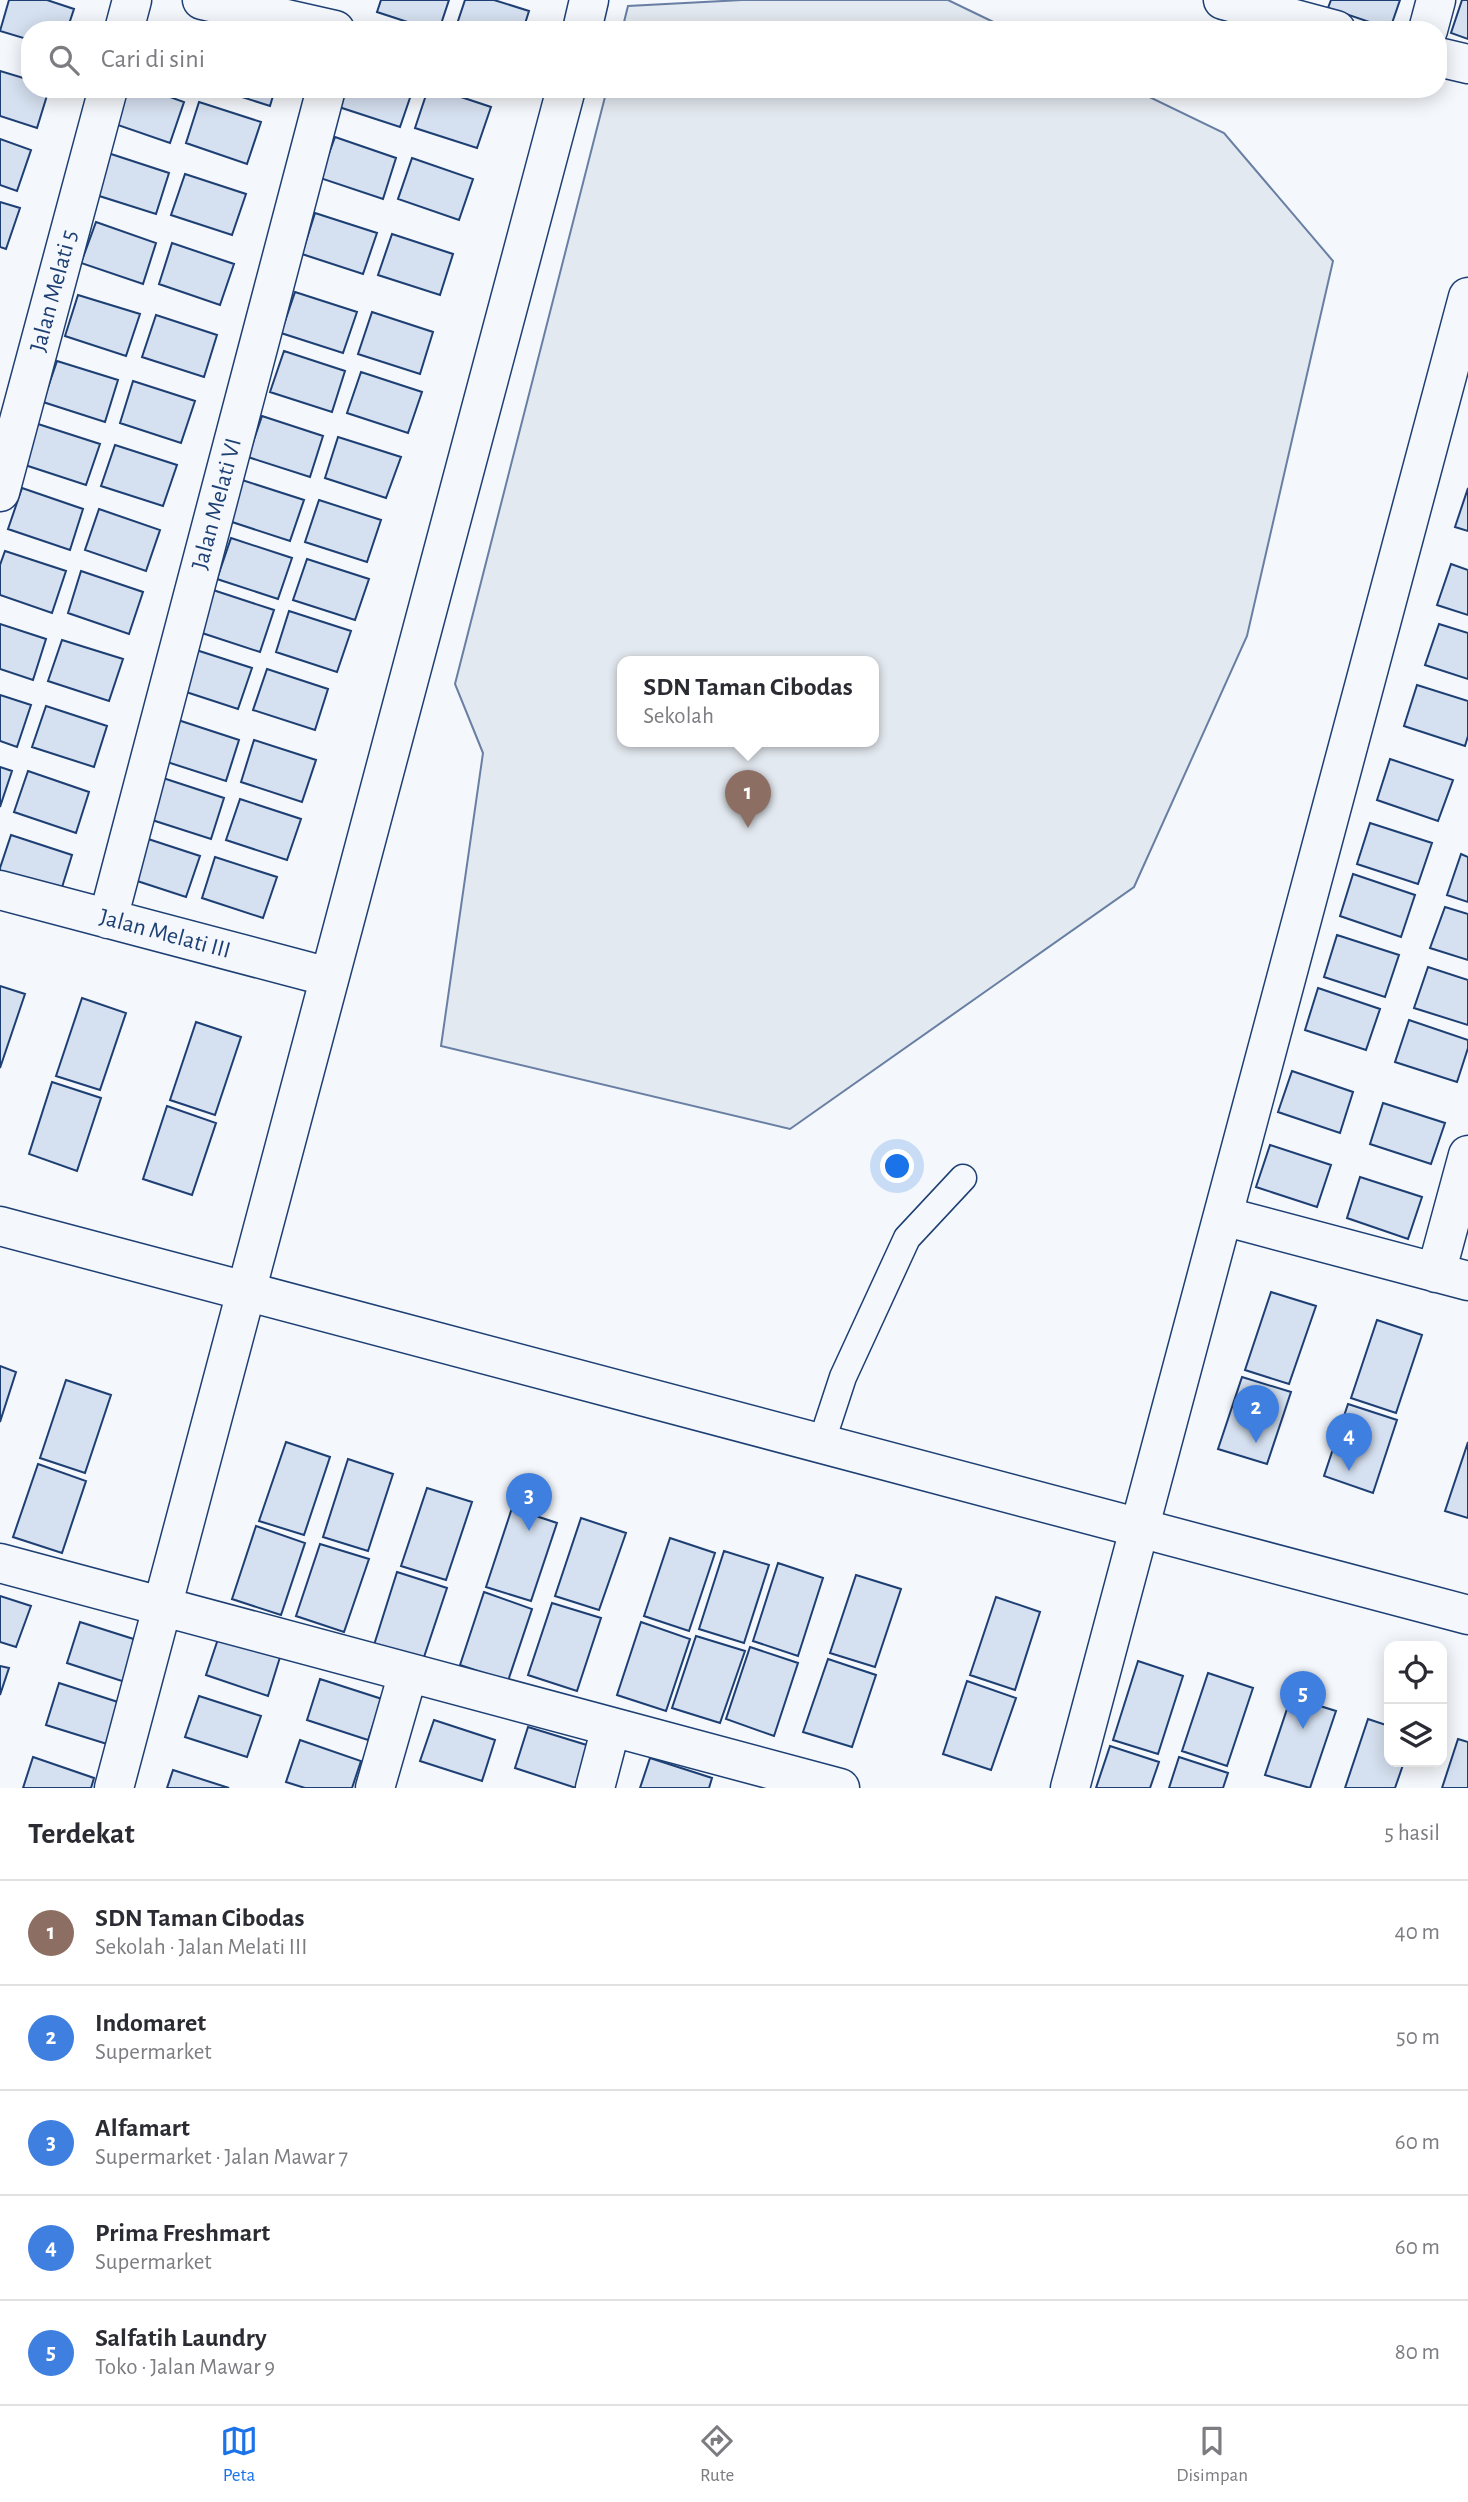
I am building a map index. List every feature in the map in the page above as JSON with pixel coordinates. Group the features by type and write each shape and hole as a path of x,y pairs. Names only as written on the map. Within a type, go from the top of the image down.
{"street":[{"path":"126,21 132,0"},
{"path":"202,0 295,21"},
{"path":"344,21 350,0"},
{"path":"584,21 589,0"},
{"path":"1223,0 1302,21"},
{"path":"1430,21 1436,0"},
{"path":"1447,59 1468,64"},
{"name":"Jalan Melati 5","path":"0,492 106,98"},
{"name":"Jalan Melati VI","path":"108,919 324,98"},
{"path":"114,1788 564,98"},
{"path":"1070,1788 1468,297"},
{"name":"Jalan Melati III","path":"0,890 329,978"},
{"path":"1223,1216 1452,1277 1468,1155"},
{"path":"0,1226 1468,1615"},
{"path":"0,1563 829,1787"},
{"path":"376,1788 408,1673"},
{"path":"595,1788 611,1727"}],"lane":[{"path":"821,1444 843,1377 907,1238 963,1178"}],"shaded area":[{"path":"742,0 948,0 991,21 624,21 628,6"},
{"path":"605,98 1152,98 1224,133 1333,261 1247,636 1134,887 790,1129 441,1046 483,753 455,684"}],"building":[{"path":"9,0 47,0 74,9 70,21 21,21 21,37 0,31"},
{"path":"381,0 449,0 442,21 404,21 377,12"},
{"path":"465,0 494,0 529,11 526,21 458,21"},
{"path":"1331,0 1400,0 1393,21 1366,21 1328,8"},
{"path":"1462,0 1468,0 1468,39 1451,33"},
{"path":"0,71 21,77 21,98 46,98 37,128 0,116"},
{"path":"117,98 173,98 184,102 170,143 109,122"},
{"path":"245,98 272,98 270,106"},
{"path":"342,98 410,98 400,127 339,107"},
{"path":"425,98 464,98 491,107 477,148 415,128"},
{"path":"199,102 261,122 247,164 186,143"},
{"path":"335,137 396,158 383,199 320,178"},
{"path":"0,139 31,150 17,191 0,185"},
{"path":"108,153 169,173 156,214 93,194"},
{"path":"412,158 473,179 459,220 398,199"},
{"path":"185,174 246,194 232,235 171,215"},
{"path":"0,202 20,208 6,249 0,247"},
{"path":"315,213 377,233 363,274 302,254"},
{"path":"96,222 156,243 143,284 81,263"},
{"path":"392,234 453,254 440,295 378,275"},
{"path":"172,243 234,264 220,305 159,284"},
{"path":"295,292 357,312 343,353 281,333"},
{"path":"78,295 140,314 126,356 65,336"},
{"path":"372,312 433,332 420,374 358,354"},
{"path":"156,315 217,335 204,377 142,357"},
{"path":"284,351 345,371 332,412 270,392"},
{"path":"57,361 118,380 105,422 43,402"},
{"path":"361,372 422,392 408,433 347,413"},
{"path":"133,381 195,401 181,443 120,423"},
{"path":"262,416 323,436 310,477 248,457"},
{"path":"38,424 100,444 86,485 25,465"},
{"path":"338,437 401,457 386,498 325,478"},
{"path":"115,445 177,465 163,506 101,486"},
{"path":"242,480 304,500 290,541 229,521"},
{"path":"22,488 83,509 70,550 8,529"},
{"path":"1468,488 1468,531 1455,527"},
{"path":"319,500 381,520 367,562 305,542"},
{"path":"99,509 160,530 146,571 85,550"},
{"path":"231,538 292,558 278,599 217,579"},
{"path":"5,551 66,571 52,613 0,595 0,565"},
{"path":"307,559 369,579 355,620 293,600"},
{"path":"1451,564 1468,570 1468,615 1437,605"},
{"path":"81,571 143,592 129,634 68,613"},
{"path":"213,590 274,610 260,652 199,632"},
{"path":"289,611 351,631 337,672 276,652"},
{"path":"0,624 46,639 33,680 0,669"},
{"path":"1439,624 1468,633 1468,679 1425,665"},
{"path":"62,640 123,659 109,701 48,681"},
{"path":"190,648 252,668 238,709 177,689"},
{"path":"267,669 328,689 315,730 253,710"},
{"path":"1417,685 1468,701 1468,736 1465,746 1404,726"},
{"path":"0,695 31,705 17,747 0,741"},
{"path":"46,706 107,726 94,767 32,747"},
{"path":"178,720 239,740 226,781 164,761"},
{"path":"254,740 316,760 302,802 241,782"},
{"path":"1390,759 1453,780 1438,821 1377,800"},
{"path":"0,767 12,771 0,807"},
{"path":"28,771 89,792 76,833 14,812"},
{"path":"163,778 224,798 211,839 149,819"},
{"path":"240,799 301,819 287,860 226,840"},
{"path":"1370,823 1432,843 1418,884 1357,864"},
{"path":"11,835 72,855 59,897 0,878 0,868"},
{"path":"139,836 200,856 186,897 125,877"},
{"path":"1461,854 1468,857 1468,902 1447,895"},
{"path":"215,857 277,877 263,918 202,898"},
{"path":"1353,874 1415,895 1401,937 1340,916"},
{"path":"1445,907 1468,914 1468,960 1430,948"},
{"path":"1337,935 1399,955 1385,997 1324,977"},
{"path":"1428,967 1468,980 1468,1025 1414,1008"},
{"path":"0,986 25,994 0,1068"},
{"path":"1318,988 1380,1009 1366,1050 1305,1030"},
{"path":"82,998 126,1013 100,1090 56,1076"},
{"path":"1409,1020 1468,1040 1457,1082 1395,1062"},
{"path":"196,1022 241,1037 215,1115 170,1100"},
{"path":"1292,1071 1353,1092 1340,1133 1278,1112"},
{"path":"52,1082 101,1098 77,1171 29,1154"},
{"path":"1383,1103 1445,1123 1431,1164 1370,1144"},
{"path":"167,1106 216,1123 192,1195 143,1179"},
{"path":"1270,1145 1331,1165 1317,1207 1256,1187"},
{"path":"1360,1177 1422,1197 1408,1239 1347,1218"},
{"path":"1271,1292 1316,1306 1289,1384 1245,1370"},
{"path":"1377,1320 1422,1335 1396,1413 1351,1398"},
{"path":"0,1366 16,1372 0,1422"},
{"path":"1242,1377 1291,1392 1267,1464 1218,1449"},
{"path":"66,1380 111,1395 85,1473 40,1458"},
{"path":"1348,1404 1397,1420 1373,1493 1324,1476"},
{"path":"286,1442 330,1457 304,1535 259,1521"},
{"path":"1468,1442 1468,1518 1445,1511"},
{"path":"348,1459 393,1474 368,1551 323,1537"},
{"path":"38,1464 86,1481 62,1553 13,1537"},
{"path":"427,1488 472,1502 446,1580 401,1566"},
{"path":"512,1508 557,1523 531,1601 486,1587"},
{"path":"581,1518 626,1533 599,1610 555,1596"},
{"path":"256,1526 305,1543 281,1615 232,1599"},
{"path":"670,1538 715,1553 689,1631 644,1616"},
{"path":"320,1544 369,1559 344,1632 296,1616"},
{"path":"724,1551 769,1565 744,1643 699,1629"},
{"path":"778,1563 823,1578 798,1656 753,1641"},
{"path":"397,1572 447,1588 423,1660 374,1645"},
{"path":"856,1575 901,1589 875,1667 830,1653"},
{"path":"484,1592 532,1609 508,1681 460,1665"},
{"path":"0,1596 31,1606 16,1647 0,1642"},
{"path":"996,1597 1040,1612 1015,1690 970,1675"},
{"path":"552,1603 601,1618 577,1691 528,1675"},
{"path":"80,1622 143,1642 128,1683 67,1663"},
{"path":"641,1622 690,1639 666,1711 617,1695"},
{"path":"220,1633 281,1654 268,1696 206,1675"},
{"path":"696,1636 745,1651 720,1723 672,1708"},
{"path":"750,1647 798,1663 774,1736 726,1719"},
{"path":"828,1659 876,1675 852,1747 803,1732"},
{"path":"1138,1661 1183,1676 1158,1754 1113,1740"},
{"path":"0,1666 9,1668 0,1695"},
{"path":"1208,1673 1253,1688 1227,1766 1182,1751"},
{"path":"320,1679 382,1699 368,1740 307,1720"},
{"path":"967,1681 1016,1698 991,1770 943,1754"},
{"path":"59,1683 121,1703 107,1744 46,1725"},
{"path":"199,1696 261,1716 247,1757 185,1737"},
{"path":"1291,1697 1336,1711 1310,1788 1265,1775"},
{"path":"1368,1719 1384,1724 1384,1767 1402,1767 1395,1788 1345,1788"},
{"path":"434,1720 495,1740 482,1781 420,1761"},
{"path":"528,1727 590,1746 576,1788 515,1768"},
{"path":"1458,1739 1468,1742 1468,1788 1442,1788"},
{"path":"300,1740 361,1761 352,1788 305,1788 286,1782"},
{"path":"1110,1746 1159,1762 1150,1788 1096,1788"},
{"path":"33,1757 94,1778 91,1788 23,1788"},
{"path":"1179,1757 1228,1773 1223,1788 1169,1788"},
{"path":"650,1758 712,1778 709,1788 640,1788"},
{"path":"173,1770 229,1788 167,1788"}],"place":[{"name":"SDN Taman Cibodas","path":"748,828"},
{"name":"Indomaret","path":"1256,1443"},
{"name":"Prima Freshmart","path":"1349,1471"},
{"name":"Alfamart","path":"529,1531"},
{"name":"Salfatih Laundry","path":"1303,1729"}]}
